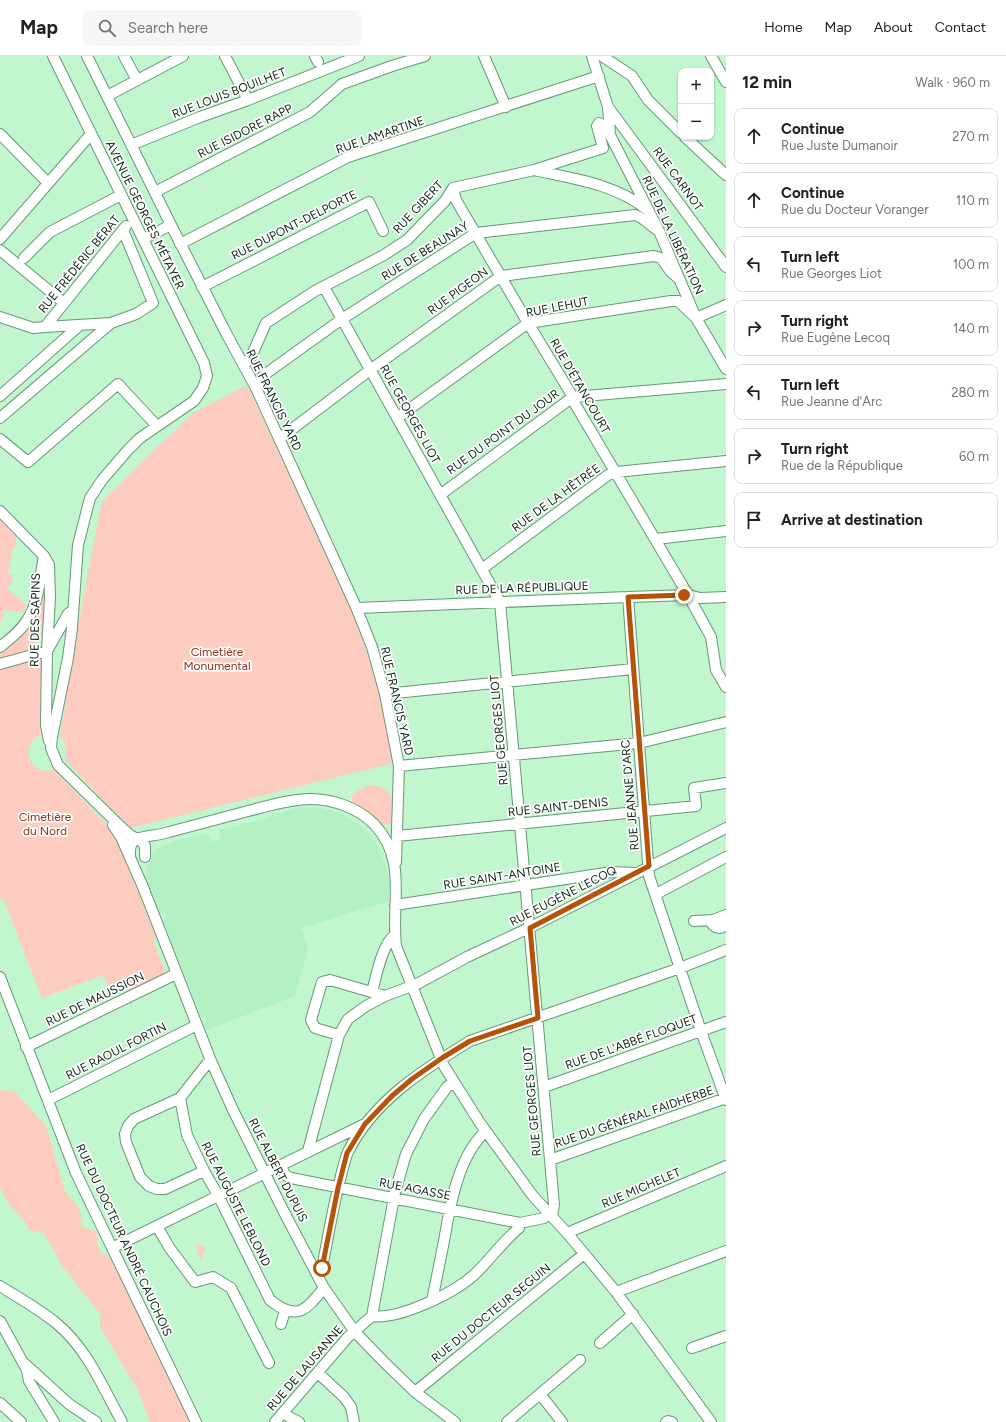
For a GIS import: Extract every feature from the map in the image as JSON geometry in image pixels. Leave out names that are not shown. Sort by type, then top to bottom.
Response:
[{"type":"street","name":"AVENUE GEORGES MÉTAYER","points":[[53,56],[204,363],[207,376],[203,388],[194,401],[157,426]]},
{"type":"street","name":"RUE FRANCIS YARD","points":[[87,56],[170,225],[256,388],[357,608],[372,647],[385,694],[399,767],[397,859],[395,868]]},
{"type":"street","points":[[124,56],[137,80]]},
{"type":"street","points":[[107,96],[183,56]]},
{"type":"street","points":[[226,56],[248,100]]},
{"type":"street","name":"RUE LOUIS BOUILHET","points":[[131,145],[359,56]]},
{"type":"street","name":"RUE ISIDORE RAPP","points":[[155,192],[310,112],[342,84],[425,56]]},
{"type":"street","points":[[484,56],[506,107]]},
{"type":"street","points":[[592,56],[608,107]]},
{"type":"street","points":[[602,56],[632,76],[648,100],[678,130]]},
{"type":"street","points":[[711,56],[726,82]]},
{"type":"street","name":"RUE LAMARTINE","points":[[180,244],[348,157],[599,76]]},
{"type":"street","name":"RUE DE LA LIBÉRATION","points":[[608,107],[610,135],[659,231],[696,318],[726,369]]},
{"type":"street","name":"RUE CARNOT","points":[[608,107],[726,267]]},
{"type":"street","points":[[534,170],[603,148],[597,126],[599,123],[603,125],[610,135]]},
{"type":"street","points":[[0,134],[48,183]]},
{"type":"street","points":[[0,239],[91,134]]},
{"type":"street","points":[[688,140],[726,175]]},
{"type":"street","name":"RUE GIBERT","points":[[244,365],[251,357],[266,323],[324,287],[408,240],[445,201],[453,188],[534,170],[590,183],[627,196],[649,211]]},
{"type":"street","name":"RUE D'ÉTANCOURT","points":[[453,188],[456,200],[656,539],[711,637],[716,670],[726,687]]},
{"type":"street","points":[[24,258],[50,232],[121,195]]},
{"type":"street","name":"RUE DUPONT-DELPORTE","points":[[202,287],[370,202],[383,231]]},
{"type":"street","name":"RUE DE BEAUNAY","points":[[256,388],[264,374],[342,319],[476,233],[635,215],[640,216],[659,231]]},
{"type":"street","name":"RUE FRÉDÉRIC BÉRAT","points":[[0,317],[33,328],[45,327],[132,218]]},
{"type":"street","points":[[142,239],[170,225]]},
{"type":"street","points":[[45,327],[111,323],[136,314],[153,303],[123,230]]},
{"type":"street","points":[[0,250],[64,303]]},
{"type":"street","name":"RUE PIGEON","points":[[279,439],[370,370],[501,276],[654,256],[661,258],[671,272],[678,278]]},
{"type":"street","name":"RUE GEORGES LIOT","points":[[324,287],[500,602],[554,1205],[550,1214]]},
{"type":"street","name":"RUE LEHUT","points":[[397,418],[528,323],[671,301],[678,301],[696,318]]},
{"type":"street","points":[[696,318],[726,305]]},
{"type":"street","points":[[0,418],[111,323]]},
{"type":"street","points":[[0,396],[80,326]]},
{"type":"street","points":[[0,439],[28,462],[118,384],[157,426],[140,438],[127,451],[102,480],[90,498],[78,545],[72,628],[68,658],[51,748]]},
{"type":"street","name":"RUE DU POINT DU JOUR","points":[[440,495],[573,397],[726,384]]},
{"type":"street","name":"RUE DE LA HÊTRÉE","points":[[482,569],[608,475],[616,472],[726,461]]},
{"type":"street","name":"RUE DES SAPINS","points":[[0,511],[44,556],[49,565],[50,598],[47,651],[46,726],[51,748],[58,765],[102,808]]},
{"type":"street","points":[[656,539],[726,531]]},
{"type":"street","points":[[0,647],[17,632],[29,618],[35,601],[44,556]]},
{"type":"street","name":"RUE DE LA RÉPUBLIQUE","points":[[357,608],[688,595],[700,598],[726,597]]},
{"type":"street","name":"RUE JEANNE D'ARC","points":[[628,597],[649,876],[701,1031],[726,1099]]},
{"type":"street","points":[[0,664],[47,651],[68,614],[73,610]]},
{"type":"street","points":[[385,694],[633,669]]},
{"type":"street","points":[[399,767],[514,754],[639,743],[726,722]]},
{"type":"street","name":"RUE SAINT-DENIS","points":[[397,834],[521,824],[696,806],[694,788],[726,783]]},
{"type":"street","points":[[130,857],[130,847],[132,842],[137,839],[297,800],[311,799],[335,803],[353,809],[366,818],[379,831],[389,846],[395,868],[396,946],[444,1066],[486,1131],[534,1196],[616,1292],[711,1422]]},
{"type":"street","points":[[102,808],[130,835],[137,839]]},
{"type":"street","name":"RUE ALBERT DUPUIS","points":[[102,808],[121,837],[130,857],[211,1061],[233,1110],[324,1288],[355,1332],[415,1392],[455,1422]]},
{"type":"street","name":"RUE EUGÈNE LECOQ","points":[[308,1151],[339,1035],[348,1019],[366,1006],[386,996],[417,984],[467,957],[530,928],[726,828]]},
{"type":"street","points":[[379,831],[397,834],[389,846]]},
{"type":"street","name":"RUE ALBERT DUPUIS","points":[[145,857],[158,835]]},
{"type":"street","name":"RUE ALBERT DUPUIS","points":[[137,839],[145,846],[145,857],[142,868],[143,887]]},
{"type":"street","points":[[656,894],[726,857]]},
{"type":"street","points":[[612,872],[618,883]]},
{"type":"street","name":"RUE SAINT-ANTOINE","points":[[395,905],[612,872],[636,873]]},
{"type":"street","points":[[694,921],[713,920],[726,914]]},
{"type":"street","points":[[713,920],[712,924],[715,927],[725,929]]},
{"type":"street","points":[[372,992],[385,949],[390,938],[395,935]]},
{"type":"street","points":[[318,1277],[322,1268],[338,1188],[347,1153],[365,1124],[392,1096],[412,1079],[470,1041],[680,968],[726,950]]},
{"type":"street","name":"RUE DE MAUSSION","points":[[26,1047],[176,974]]},
{"type":"street","name":"RUE DU DOCTEUR ANDRÉ CAUCHOIS","points":[[0,977],[76,1173],[196,1422]]},
{"type":"street","points":[[339,1035],[315,1028],[311,1020],[322,982],[330,980],[386,996]]},
{"type":"street","name":"RUE DE L'ABBÉ FLOQUET","points":[[544,1087],[726,1022]]},
{"type":"street","name":"RUE RAOUL FORTIN","points":[[48,1100],[197,1024]]},
{"type":"street","points":[[204,1171],[165,1189],[157,1189],[149,1186],[140,1177],[126,1142],[125,1134],[128,1126],[134,1119],[180,1098],[206,1065],[211,1061]]},
{"type":"street","points":[[454,1082],[449,1085],[435,1102],[415,1135],[406,1154],[399,1174],[372,1316],[379,1317],[408,1310],[432,1301],[450,1291],[473,1275],[519,1228],[520,1223]]},
{"type":"street","name":"RUE AUGUSTE LEBLOND","points":[[180,1098],[187,1135],[204,1171],[218,1195],[270,1300],[285,1311]]},
{"type":"street","name":"RUE DU GÉNÉRAL FAIDHERBE","points":[[550,1160],[726,1099]]},
{"type":"street","points":[[112,1248],[365,1124]]},
{"type":"street","points":[[432,1301],[456,1185],[464,1164],[473,1148],[486,1131]]},
{"type":"street","name":"RUE AGASSE","points":[[281,1165],[287,1177],[520,1223],[544,1218],[550,1214]]},
{"type":"street","name":"RUE MICHELET","points":[[567,1233],[726,1166]]},
{"type":"street","points":[[157,1226],[169,1247],[195,1282],[213,1276],[231,1288],[269,1363]]},
{"type":"street","points":[[616,1292],[726,1252]]},
{"type":"street","name":"RUE DU DOCTEUR SEGUIN","points":[[415,1392],[584,1254]]},
{"type":"street","points":[[0,1286],[56,1323],[70,1337],[89,1361],[122,1422]]},
{"type":"street","points":[[281,1324],[285,1311],[302,1310],[312,1303],[324,1288]]},
{"type":"street","points":[[600,1343],[633,1314]]},
{"type":"street","name":"RUE DE LAUSANNE","points":[[275,1422],[348,1337],[372,1316]]},
{"type":"street","points":[[0,1321],[27,1370],[29,1381],[54,1422]]},
{"type":"street","points":[[692,1348],[726,1336]]},
{"type":"street","points":[[507,1422],[580,1360]]},
{"type":"street","points":[[23,1362],[70,1404],[96,1422]]},
{"type":"street","points":[[318,1373],[344,1397],[351,1407],[354,1422]]},
{"type":"street","points":[[540,1394],[562,1422]]},
{"type":"street","points":[[0,1403],[21,1422]]},
{"type":"street","points":[[284,1412],[289,1417],[299,1422]]},
{"type":"street","points":[[666,1422],[672,1422]]},
{"type":"shaded area","points":[[300,807],[320,808],[340,813],[361,826],[369,833],[376,842],[385,863],[389,879],[389,901],[301,928],[308,948],[295,996],[207,1030],[204,1024],[208,1022],[205,1017],[202,1018],[163,920],[166,917],[165,913],[160,913],[150,889],[147,867],[151,857],[157,849],[171,842],[207,833],[212,842],[221,839],[219,830],[268,818],[274,814]]},
{"type":"green space","name":"Cimetière Monumental","points":[[247,385],[351,606],[379,690],[393,760],[390,764],[130,828],[65,760],[66,748],[60,737],[78,625],[102,501],[193,413]]},
{"type":"green space","points":[[0,514],[18,536],[15,539],[17,546],[13,548],[8,574],[13,575],[11,584],[6,587],[26,605],[23,613],[12,610],[4,612],[0,624]]},
{"type":"green space","name":"Cimetière du Nord","points":[[41,594],[48,594],[45,636],[37,640],[32,646],[29,663],[44,659],[41,734],[34,740],[28,753],[33,765],[38,769],[46,771],[54,770],[110,828],[116,838],[156,937],[153,940],[166,973],[129,992],[126,988],[111,995],[103,975],[42,998],[3,898],[0,899],[0,650]]},
{"type":"green space","points":[[375,785],[382,787],[387,791],[393,800],[395,812],[390,824],[379,824],[364,814],[352,802],[352,796],[357,791],[362,788]]},
{"type":"green space","points":[[0,1090],[15,1092],[46,1126],[65,1191],[80,1210],[81,1226],[97,1232],[98,1246],[103,1253],[112,1259],[191,1422],[150,1422],[140,1394],[100,1327],[101,1315],[62,1266],[44,1233],[29,1230],[24,1220],[11,1207],[0,1188]]},
{"type":"green space","points":[[196,1243],[206,1247],[201,1261],[200,1260]]},
{"type":"route","points":[[322,1268],[338,1188],[347,1153],[365,1124],[392,1096],[412,1079],[442,1058],[470,1041],[538,1018],[530,928],[649,866],[628,597],[684,595]]}]
